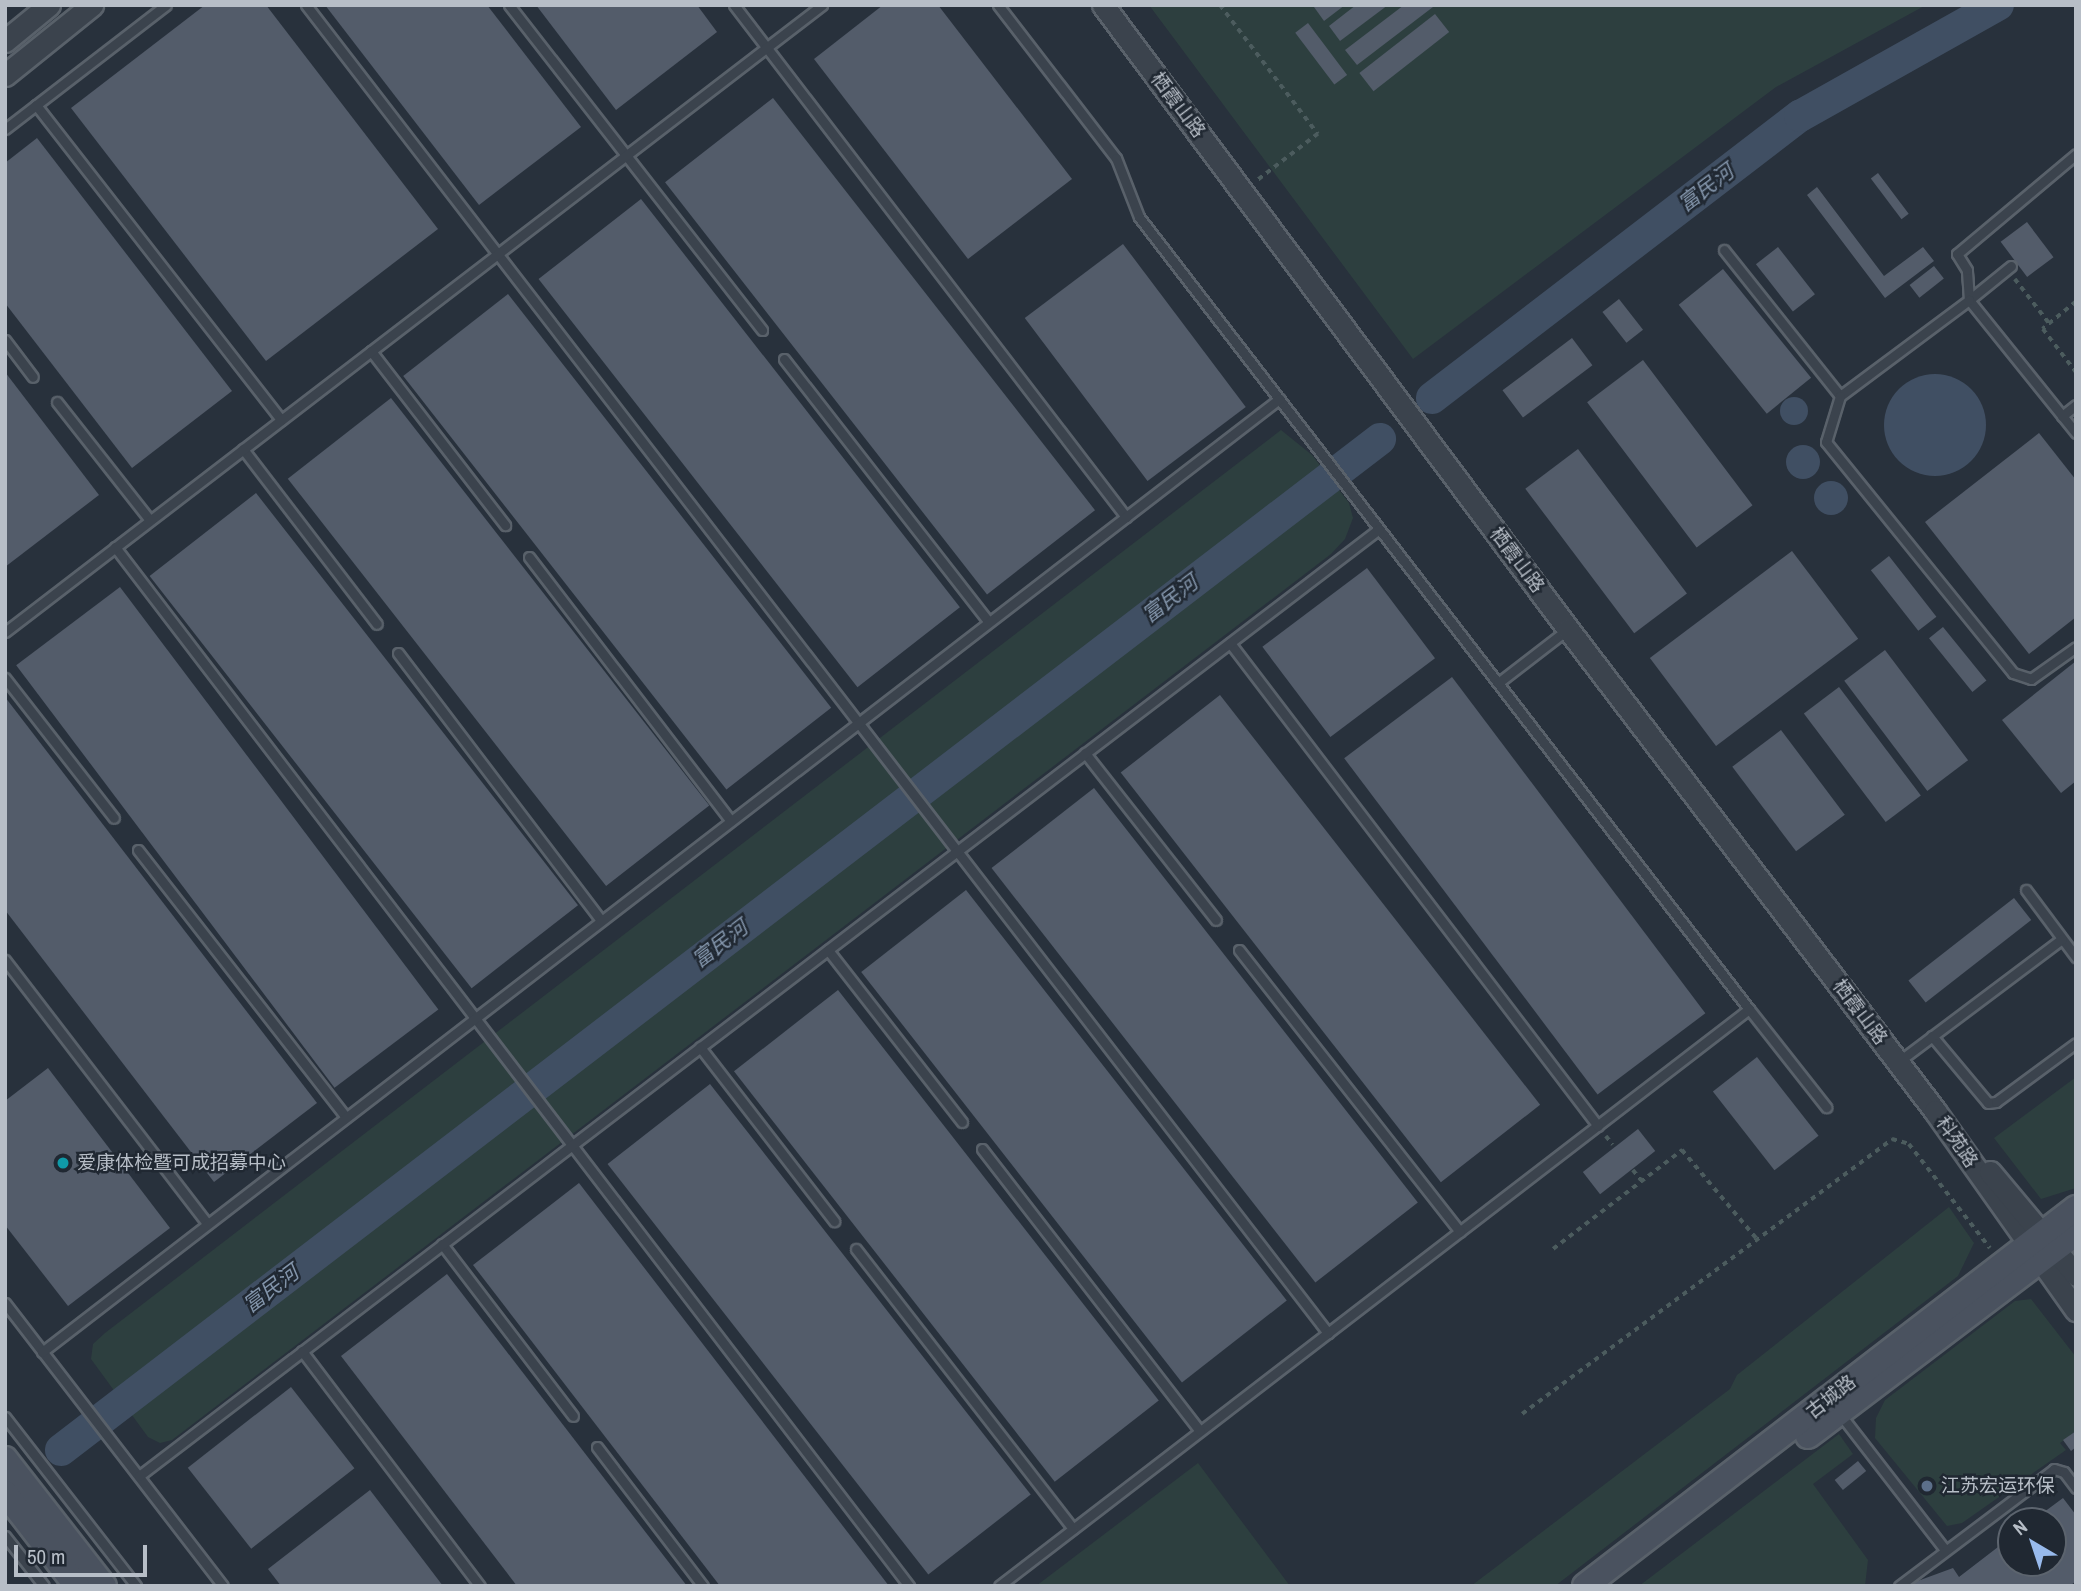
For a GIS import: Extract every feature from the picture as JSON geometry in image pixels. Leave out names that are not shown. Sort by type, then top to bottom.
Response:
[{"type":"main road","name":"古城路","points":[[1585,1586],[1834,1405],[2048,1244],[2076,1208]]},
{"type":"main road","name":"古城路","points":[[1609,1586],[1834,1405],[2003,1264],[2048,1244]]},
{"type":"main road","points":[[5,1459],[104,1586]]},
{"type":"main road","points":[[5,1493],[77,1586]]},
{"type":"street","points":[[5,41],[49,5]]},
{"type":"street","points":[[5,75],[92,5]]},
{"type":"street","name":"栖霞山路","points":[[1103,5],[1568,629],[1935,1111]]},
{"type":"street","name":"科苑路","points":[[1935,1111],[2076,1275]]},
{"type":"street","name":"科苑路","points":[[2048,1244],[2076,1310]]},
{"type":"lane","points":[[5,129],[166,5]]},
{"type":"lane","points":[[306,5],[1328,1333]]},
{"type":"lane","points":[[509,5],[762,330]]},
{"type":"lane","points":[[734,5],[1126,517]]},
{"type":"lane","points":[[5,615],[9,629],[822,5]]},
{"type":"lane","points":[[998,5],[1116,158],[1139,217],[1826,1107]]},
{"type":"lane","points":[[36,105],[281,420]]},
{"type":"lane","points":[[2076,154],[1957,254],[1967,270],[1969,300],[2076,433]]},
{"type":"lane","points":[[1724,250],[1840,396]]},
{"type":"lane","points":[[2010,267],[1840,396],[1826,442],[2012,673],[2031,679],[2076,647]]},
{"type":"lane","points":[[5,340],[33,377]]},
{"type":"lane","points":[[371,351],[505,525]]},
{"type":"lane","points":[[784,359],[989,622]]},
{"type":"lane","points":[[42,1352],[1279,399]]},
{"type":"lane","points":[[57,402],[150,520]]},
{"type":"lane","points":[[2062,416],[2076,405]]},
{"type":"lane","points":[[243,449],[377,624]]},
{"type":"lane","points":[[139,1476],[1379,529]]},
{"type":"lane","points":[[115,547],[909,1586]]},
{"type":"lane","points":[[529,557],[731,821]]},
{"type":"lane","points":[[1498,683],[1568,629]]},
{"type":"lane","points":[[1230,643],[1598,1126]]},
{"type":"lane","points":[[398,653],[601,920]]},
{"type":"lane","points":[[5,678],[114,818]]},
{"type":"lane","points":[[1085,754],[1216,920]]},
{"type":"lane","points":[[138,850],[346,1117]]},
{"type":"lane","points":[[2026,890],[2076,957]]},
{"type":"lane","points":[[1898,1062],[2062,939]]},
{"type":"lane","points":[[828,950],[961,1122]]},
{"type":"lane","points":[[1239,950],[1460,1232]]},
{"type":"lane","points":[[5,960],[207,1223]]},
{"type":"lane","points":[[999,1586],[1749,1009]]},
{"type":"lane","points":[[1933,1036],[1988,1103],[1996,1102],[2076,1043]]},
{"type":"lane","points":[[700,1048],[834,1221]]},
{"type":"lane","points":[[982,1149],[1200,1431]]},
{"type":"lane","points":[[442,1244],[573,1416]]},
{"type":"lane","points":[[856,1249],[1073,1530]]},
{"type":"lane","points":[[5,1303],[223,1586]]},
{"type":"lane","points":[[302,1351],[480,1586]]},
{"type":"lane","points":[[1834,1405],[1945,1550]]},
{"type":"lane","points":[[5,1417],[136,1586]]},
{"type":"lane","points":[[597,1447],[703,1586]]},
{"type":"lane","points":[[1899,1586],[2054,1469],[2064,1472],[2076,1488]]},
{"type":"lane","points":[[5,1536],[44,1586]]},
{"type":"path","points":[[1220,5],[1318,134],[1242,192]]},
{"type":"path","points":[[2010,267],[2050,323]]},
{"type":"path","points":[[2076,302],[2043,329],[2076,372]]},
{"type":"path","points":[[1522,1414],[1865,1156],[1892,1139],[1903,1140],[2003,1264]]},
{"type":"path","points":[[1553,1249],[1676,1153],[1687,1152],[1755,1238]]},
{"type":"path","points":[[1633,1170],[1641,1180]]},
{"type":"shaded area","points":[[1149,5],[1926,5],[1776,87],[1413,359]]},
{"type":"shaded area","points":[[1281,430],[1312,455],[1349,503],[1353,518],[1345,539],[1331,554],[172,1440],[160,1443],[148,1437],[91,1359],[93,1344],[105,1333]]},
{"type":"shaded area","points":[[2076,1077],[2076,1188],[2041,1199],[1994,1138]]},
{"type":"shaded area","points":[[1949,1207],[1974,1243],[1958,1276],[1555,1586],[1471,1586],[1730,1389],[1737,1375]]},
{"type":"shaded area","points":[[2031,1299],[2076,1357],[2076,1431],[2060,1443],[2066,1450],[1962,1523],[1947,1526],[1875,1438],[1876,1418],[1885,1400],[2015,1301]]},
{"type":"shaded area","points":[[1839,1434],[1853,1454],[1813,1484],[1868,1560],[1865,1586],[1639,1586]]},
{"type":"shaded area","points":[[1198,1463],[1290,1586],[1036,1586]]},
{"type":"water","points":[[1935,374],[1955,377],[1978,396],[1983,405],[1986,425],[1983,445],[1964,468],[1955,473],[1935,476],[1915,473],[1892,454],[1887,445],[1884,425],[1887,405],[1906,382],[1915,377]]},
{"type":"water","points":[[1794,397],[1804,401],[1808,411],[1804,421],[1794,425],[1784,421],[1780,411],[1784,401]]},
{"type":"water","points":[[1803,445],[1815,450],[1820,462],[1815,474],[1803,479],[1791,474],[1786,462],[1791,450]]},
{"type":"water","points":[[1831,481],[1843,486],[1848,498],[1843,510],[1831,515],[1819,510],[1814,498],[1819,486]]},
{"type":"building","points":[[205,5],[266,5],[438,229],[266,361],[71,108]]},
{"type":"building","points":[[325,5],[487,5],[581,127],[479,205]]},
{"type":"building","points":[[536,5],[697,5],[717,32],[616,110]]},
{"type":"building","points":[[883,5],[938,5],[1072,179],[968,259],[814,59]]},
{"type":"building","points":[[1316,5],[1345,5],[1324,21],[1314,7]]},
{"type":"building","points":[[1356,5],[1388,5],[1340,41],[1329,26]]},
{"type":"building","points":[[1404,5],[1433,7],[1357,65],[1345,50]]},
{"type":"building","points":[[1435,14],[1449,32],[1374,91],[1359,73]]},
{"type":"building","points":[[1308,23],[1347,75],[1334,85],[1295,33]]},
{"type":"building","points":[[773,98],[1095,510],[987,594],[665,182]]},
{"type":"building","points":[[37,138],[232,391],[132,468],[5,303],[5,163]]},
{"type":"building","points":[[1878,173],[1909,214],[1902,219],[1871,178]]},
{"type":"building","points":[[1817,187],[1884,276],[1923,247],[1934,261],[1885,298],[1807,195]]},
{"type":"building","points":[[641,199],[960,607],[857,687],[539,279]]},
{"type":"building","points":[[2027,222],[2053,257],[2027,277],[2001,242]]},
{"type":"building","points":[[1123,244],[1246,407],[1148,481],[1025,318]]},
{"type":"building","points":[[1778,247],[1815,294],[1793,312],[1756,264]]},
{"type":"building","points":[[1934,266],[1944,279],[1919,298],[1910,285]]},
{"type":"building","points":[[1723,269],[1811,378],[1767,414],[1679,305]]},
{"type":"building","points":[[508,294],[831,708],[726,790],[403,376]]},
{"type":"building","points":[[1619,299],[1643,330],[1626,343],[1602,312]]},
{"type":"building","points":[[1572,338],[1592,365],[1523,418],[1503,390]]},
{"type":"building","points":[[1643,360],[1753,505],[1697,547],[1587,402]]},
{"type":"building","points":[[5,372],[99,495],[5,567]]},
{"type":"building","points":[[391,398],[709,805],[606,886],[288,479]]},
{"type":"building","points":[[2039,433],[2076,480],[2076,617],[2029,654],[1925,522]]},
{"type":"building","points":[[1578,449],[1687,594],[1634,633],[1525,489]]},
{"type":"building","points":[[256,493],[578,905],[472,988],[150,576]]},
{"type":"building","points":[[1792,551],[1858,639],[1716,746],[1650,658]]},
{"type":"building","points":[[1889,556],[1936,617],[1918,631],[1871,570]]},
{"type":"building","points":[[1367,568],[1435,658],[1330,737],[1262,647]]},
{"type":"building","points":[[120,587],[438,1009],[335,1088],[16,665]]},
{"type":"building","points":[[1943,627],[1986,681],[1972,692],[1929,638]]},
{"type":"building","points":[[1885,650],[1968,760],[1927,791],[1844,681]]},
{"type":"building","points":[[2076,661],[2076,781],[2061,793],[2002,720]]},
{"type":"building","points":[[1452,677],[1705,1013],[1598,1094],[1344,758]]},
{"type":"building","points":[[1839,687],[1921,796],[1886,822],[1804,713]]},
{"type":"building","points":[[1220,695],[1540,1105],[1441,1182],[1121,773]]},
{"type":"building","points":[[5,697],[317,1103],[214,1182],[5,910]]},
{"type":"building","points":[[1781,730],[1845,815],[1796,851],[1732,767]]},
{"type":"building","points":[[1094,788],[1418,1202],[1315,1283],[992,868]]},
{"type":"building","points":[[966,890],[1287,1301],[1182,1382],[861,972]]},
{"type":"building","points":[[2014,898],[2031,920],[1926,1003],[1908,980]]},
{"type":"building","points":[[838,990],[1159,1401],[1055,1482],[734,1071]]},
{"type":"building","points":[[1757,1057],[1819,1136],[1774,1170],[1713,1091]]},
{"type":"building","name":"爱康体检暨可成招募中心","points":[[48,1068],[170,1228],[68,1306],[5,1225],[5,1101]]},
{"type":"building","points":[[710,1084],[1031,1495],[928,1575],[608,1164]]},
{"type":"building","points":[[1638,1129],[1655,1151],[1600,1194],[1583,1172]]},
{"type":"building","points":[[579,1183],[889,1586],[720,1586],[473,1265]]},
{"type":"building","points":[[447,1274],[687,1586],[517,1586],[341,1356]]},
{"type":"building","points":[[291,1387],[354,1468],[251,1549],[188,1468]]},
{"type":"building","points":[[2076,1431],[2076,1447],[2071,1451],[2063,1440]]},
{"type":"building","points":[[1858,1461],[1866,1471],[1843,1490],[1835,1480]]},
{"type":"building","points":[[370,1490],[443,1586],[281,1586],[268,1569]]},
{"type":"building","points":[[2063,1498],[2076,1515],[2076,1581],[2070,1586],[1904,1586],[1953,1568],[1959,1577],[1997,1548],[1997,1577],[2067,1577],[2067,1507],[2051,1507]]},
{"type":"waterway","name":"富民河","points":[[1432,398],[1800,116],[1998,5]]},
{"type":"waterway","name":"富民河","points":[[61,1450],[1380,439]]},
{"type":"place","name":"爱康体检暨可成招募中心","points":[[63,1163]]},
{"type":"place","name":"江苏宏运环保","points":[[1927,1486]]}]
